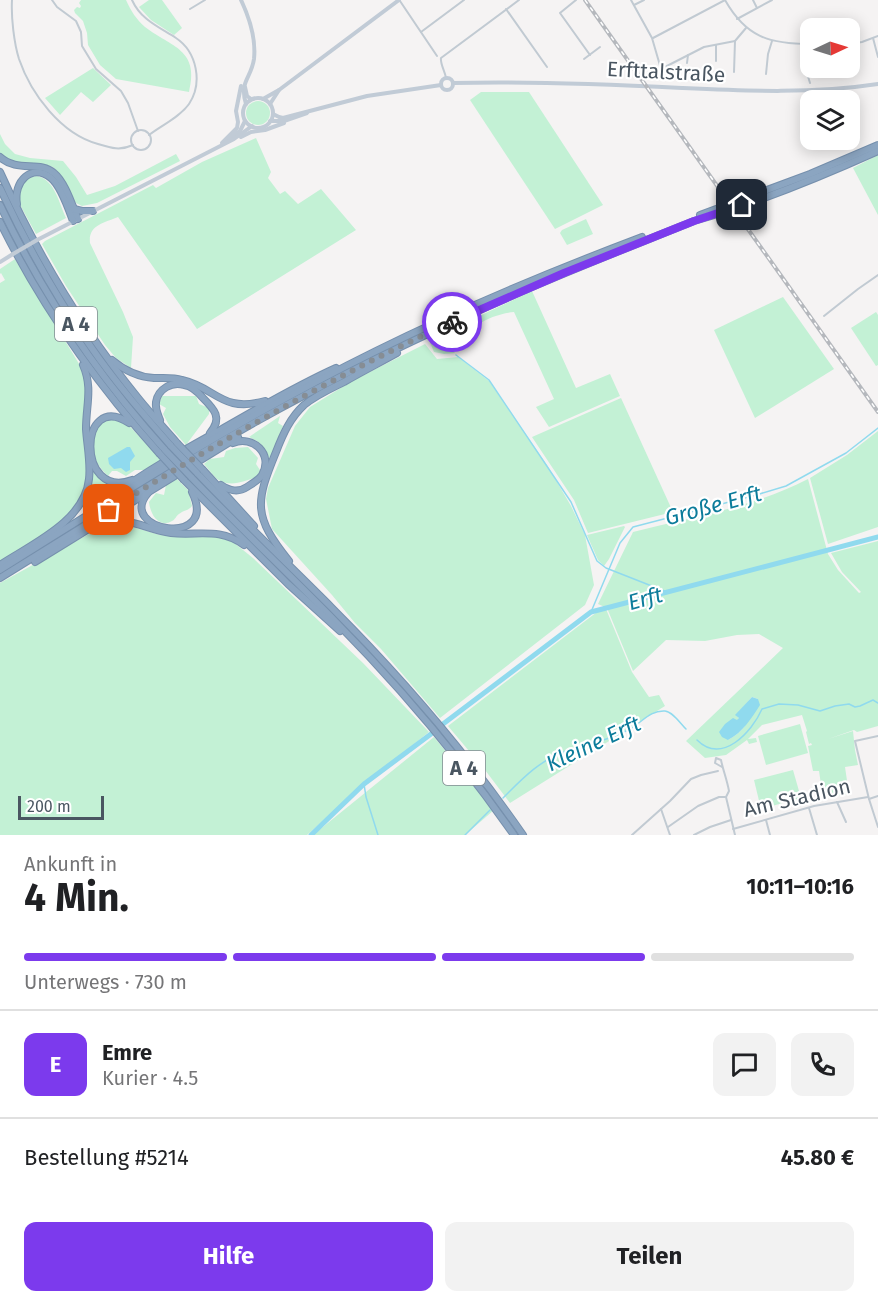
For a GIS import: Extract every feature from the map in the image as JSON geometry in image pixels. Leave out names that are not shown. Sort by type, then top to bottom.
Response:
[{"type":"highway","points":[[89,514],[138,477],[274,398],[324,373],[507,290],[810,174],[878,145]]},
{"type":"highway","points":[[0,579],[165,475],[358,368],[553,278],[683,225],[813,179],[878,151]]},
{"type":"highway","points":[[0,157],[15,166],[41,167],[52,171],[60,179],[74,209],[76,220]]},
{"type":"highway","points":[[0,172],[56,280],[103,351],[161,424]]},
{"type":"highway","points":[[20,213],[16,195],[19,183],[28,175],[42,174],[56,184],[76,220]]},
{"type":"highway","name":"A 4","points":[[0,188],[39,265],[82,333],[168,448],[192,477],[368,655],[450,750],[514,835]]},
{"type":"highway","name":"A 4","points":[[0,206],[23,251],[58,309],[111,386],[168,448]]},
{"type":"highway","points":[[74,209],[93,211]]},
{"type":"highway","points":[[0,223],[23,267],[73,346],[136,427]]},
{"type":"highway","points":[[302,578],[274,543],[267,530],[261,502],[268,471],[292,418],[315,397],[447,325]]},
{"type":"highway","points":[[73,346],[111,386]]},
{"type":"highway","points":[[0,565],[71,517],[79,508],[87,492],[89,475],[86,426],[89,384],[84,367],[73,346]]},
{"type":"highway","points":[[103,351],[131,373],[185,380],[229,402],[247,405],[274,398]]},
{"type":"highway","points":[[0,570],[210,442],[375,351]]},
{"type":"highway","points":[[168,448],[156,405],[159,394],[171,385],[186,385],[196,391],[213,408],[217,421],[213,429],[202,439]]},
{"type":"highway","points":[[0,579],[42,558],[153,488],[224,447],[268,416]]},
{"type":"highway","points":[[138,477],[128,481],[112,482],[98,472],[94,464],[91,442],[93,428],[97,423],[113,417],[120,418],[168,448],[259,556],[313,608],[368,655]]},
{"type":"highway","points":[[192,477],[214,481],[232,491],[243,489],[263,474],[265,466],[263,453],[259,447],[249,441],[238,441],[224,447]]},
{"type":"highway","points":[[153,488],[142,502],[143,514],[148,520],[154,524],[175,529],[186,526],[195,516],[196,503],[192,477]]},
{"type":"highway","name":"A 4","points":[[192,477],[302,578],[373,650],[425,709],[523,835]]},
{"type":"highway","points":[[214,481],[294,568]]},
{"type":"highway","points":[[88,529],[109,522],[124,521],[173,533],[208,532],[238,541],[259,556]]},
{"type":"main road","points":[[241,0],[247,16],[254,61],[243,86],[246,104]]},
{"type":"main road","points":[[263,99],[279,90],[399,0]]},
{"type":"main road","points":[[248,75],[245,87],[251,99]]},
{"type":"main road","points":[[222,143],[237,128],[236,111],[244,80],[248,75]]},
{"type":"main road","points":[[446,78],[453,83],[449,90],[444,89],[441,85],[446,78]]},
{"type":"main road","name":"Erfttalstraße","points":[[453,83],[580,84],[787,92],[878,84]]},
{"type":"main road","points":[[273,114],[283,118],[367,96],[441,85]]},
{"type":"main road","points":[[270,104],[279,90]]},
{"type":"main road","points":[[0,262],[238,133],[245,120],[243,112],[246,104],[251,99],[263,99],[270,104],[273,114],[270,121],[262,127],[252,126],[245,120]]},
{"type":"main road","points":[[222,143],[251,132],[265,130],[334,104]]},
{"type":"main road","points":[[270,121],[290,119]]},
{"type":"main road","points":[[234,139],[252,126]]},
{"type":"street","points":[[12,0],[18,57],[30,84],[51,113],[68,129],[86,141],[117,150],[133,145]]},
{"type":"street","points":[[52,0],[57,7],[76,21],[81,32],[82,45],[96,69],[121,91],[138,131]]},
{"type":"street","points":[[132,0],[142,16],[150,23],[183,44],[191,54],[197,73],[194,95],[189,105],[149,135]]},
{"type":"street","points":[[190,9],[205,0]]},
{"type":"street","points":[[399,0],[437,56]]},
{"type":"street","points":[[421,32],[464,0]]},
{"type":"street","points":[[446,78],[440,62],[442,57],[519,0]]},
{"type":"street","points":[[576,0],[560,13],[590,55]]},
{"type":"street","points":[[631,0],[652,38],[661,69],[704,47],[735,41],[746,28]]},
{"type":"street","points":[[634,5],[644,0]]},
{"type":"street","points":[[652,38],[725,0],[737,19],[759,36],[785,44],[800,44]]},
{"type":"street","points":[[753,0],[757,8]]},
{"type":"street","points":[[737,19],[769,1]]},
{"type":"street","points":[[506,9],[547,67]]},
{"type":"street","points":[[860,41],[878,36]]},
{"type":"street","points":[[873,38],[878,57]]},
{"type":"street","points":[[734,72],[735,41]]},
{"type":"street","points":[[766,74],[772,41]]},
{"type":"street","points":[[716,61],[717,45]]},
{"type":"street","points":[[584,59],[600,47]]},
{"type":"street","points":[[687,63],[688,55]]},
{"type":"street","points":[[808,78],[810,83]]},
{"type":"street","points":[[138,131],[144,131],[149,135],[150,143],[147,148],[141,150],[133,145],[132,137],[138,131]]},
{"type":"street","points":[[824,316],[878,275]]},
{"type":"street","points":[[878,736],[855,741],[868,798],[878,827]]},
{"type":"street","points":[[722,767],[729,791],[726,797],[735,835]]},
{"type":"street","points":[[632,835],[691,779],[718,771]]},
{"type":"street","name":"Am Stadion","points":[[734,829],[809,808],[878,796]]},
{"type":"street","points":[[668,827],[698,806],[719,797],[726,797]]},
{"type":"street","points":[[837,802],[846,822]]},
{"type":"street","points":[[809,808],[817,835]]},
{"type":"street","points":[[661,809],[670,835]]},
{"type":"street","points":[[874,814],[878,812]]},
{"type":"street","points":[[694,835],[731,820]]},
{"type":"street","points":[[766,820],[770,835]]},
{"type":"green space","points":[[81,0],[126,0],[134,15],[145,27],[173,45],[187,58],[191,78],[189,92],[116,79],[100,65],[88,45],[83,21],[74,10],[77,7],[80,8]]},
{"type":"green space","points":[[149,0],[162,0],[182,28],[174,35],[151,20],[139,7]]},
{"type":"green space","points":[[93,68],[111,85],[93,102],[81,92],[60,115],[45,98]]},
{"type":"green space","points":[[481,92],[529,92],[603,205],[555,229],[470,100]]},
{"type":"green space","points":[[258,101],[263,102],[269,108],[269,118],[263,124],[258,125],[253,124],[247,118],[246,113],[247,108],[253,102]]},
{"type":"green space","points":[[0,134],[5,144],[15,154],[63,161],[87,195],[115,186],[176,154],[180,161],[97,203],[82,206],[76,203],[60,174],[53,167],[14,163],[0,153]]},
{"type":"green space","points":[[256,138],[271,172],[268,178],[280,194],[285,191],[298,204],[321,189],[356,230],[197,329],[118,217],[98,225],[92,232],[90,243],[133,337],[131,368],[116,358],[105,345],[66,286],[42,244],[153,185],[156,188],[202,162]]},
{"type":"green space","points":[[878,155],[878,215],[853,168]]},
{"type":"green space","points":[[37,176],[43,178],[52,187],[66,218],[36,234],[19,203],[18,193],[25,180]]},
{"type":"green space","points":[[586,219],[593,234],[567,245],[560,233],[562,230]]},
{"type":"green space","points":[[15,259],[85,377],[88,476],[79,505],[58,525],[0,562],[0,283],[5,280],[0,274],[0,269]]},
{"type":"green space","points":[[532,291],[576,388],[610,374],[620,396],[549,427],[536,407],[554,399],[514,312],[495,316],[472,328],[449,345],[455,353],[434,352],[429,340]]},
{"type":"green space","points":[[783,297],[834,369],[755,418],[714,330]]},
{"type":"green space","points":[[876,312],[878,315],[878,365],[876,366],[851,328]]},
{"type":"green space","points":[[425,344],[437,359],[458,357],[489,381],[547,465],[571,506],[585,535],[594,585],[585,605],[440,718],[272,529],[266,499],[268,488],[295,426],[310,407],[352,381]]},
{"type":"green space","points":[[162,396],[196,396],[199,404],[209,408],[209,414],[186,445],[170,427],[163,414],[166,408],[159,404]]},
{"type":"green space","points":[[621,398],[673,512],[588,533],[574,500],[532,437]]},
{"type":"green space","points":[[280,416],[278,423],[283,426],[270,458],[261,444],[249,437]]},
{"type":"green space","points":[[104,420],[124,420],[161,460],[144,470],[135,470],[126,476],[112,471],[108,476],[102,470],[94,454],[95,428]]},
{"type":"green space","points":[[878,431],[878,527],[828,544],[810,478],[847,455]]},
{"type":"green space","points":[[248,447],[258,458],[256,464],[260,470],[257,477],[237,483],[222,482],[204,464],[210,459],[224,457],[226,451]]},
{"type":"green space","points":[[94,470],[100,479],[111,488],[105,497],[93,504],[89,499],[92,471]]},
{"type":"green space","points":[[176,478],[188,490],[192,506],[173,520],[163,523],[153,515],[149,502],[156,493],[164,495],[166,485]]},
{"type":"green space","points":[[808,479],[828,554],[838,570],[859,593],[861,592],[842,572],[831,553],[878,541],[878,726],[857,732],[854,730],[828,739],[853,731],[858,765],[845,767],[849,794],[823,798],[819,771],[813,771],[808,746],[812,745],[809,744],[802,715],[762,725],[748,739],[756,738],[757,742],[749,744],[747,740],[726,755],[705,758],[686,741],[783,648],[759,634],[737,635],[705,641],[666,640],[633,671],[607,608],[598,604],[633,532],[744,504]],"holes":[[[752,697],[758,699],[744,727],[728,740],[739,718],[736,715]]]},
{"type":"green space","points":[[123,525],[160,535],[221,537],[233,542],[253,558],[363,663],[429,732],[364,784],[307,835],[0,835],[0,583],[98,529]]},
{"type":"green space","points":[[624,526],[604,566],[598,560],[587,535]]},
{"type":"green space","points":[[606,609],[632,672],[649,697],[659,695],[665,706],[510,803],[448,726],[597,612]]},
{"type":"green space","points":[[800,724],[808,753],[766,765],[758,736]]},
{"type":"green space","points":[[434,737],[494,810],[465,835],[313,835]]},
{"type":"green space","points":[[793,770],[801,798],[761,809],[754,780]]},
{"type":"water","points":[[130,447],[135,456],[130,462],[130,470],[126,472],[121,468],[114,469],[109,464],[108,458]]},
{"type":"water","points":[[752,697],[758,699],[760,705],[750,720],[728,740],[722,737],[719,732],[725,724],[733,718],[737,720],[739,718],[735,715]]},
{"type":"waterway","points":[[456,355],[489,380],[571,502],[597,561],[606,568],[667,592]]},
{"type":"waterway","name":"Große Erft","points":[[591,612],[620,543],[633,527],[786,486],[846,453],[878,428]]},
{"type":"waterway","name":"Erft","points":[[443,724],[591,612],[878,537]]},
{"type":"waterway","name":"Kleine Erft","points":[[697,740],[707,747],[716,749],[726,747],[744,736],[762,709],[779,704],[798,705],[820,711],[849,704],[855,707],[860,706],[873,700],[878,703]]},
{"type":"waterway","name":"Kleine Erft","points":[[503,798],[548,759],[620,734],[659,711],[668,712],[686,729]]},
{"type":"waterway","name":"Erft","points":[[311,835],[364,784],[431,734]]},
{"type":"waterway","points":[[364,784],[378,835]]},
{"type":"waterway","name":"Kleine Erft","points":[[465,835],[490,810]]},
{"type":"railway","points":[[585,0],[878,412]]},
{"type":"way so far","points":[[109,510],[206,450],[268,416],[358,368],[452,322]]},
{"type":"route","points":[[452,322],[564,273],[694,221],[742,205]]}]
